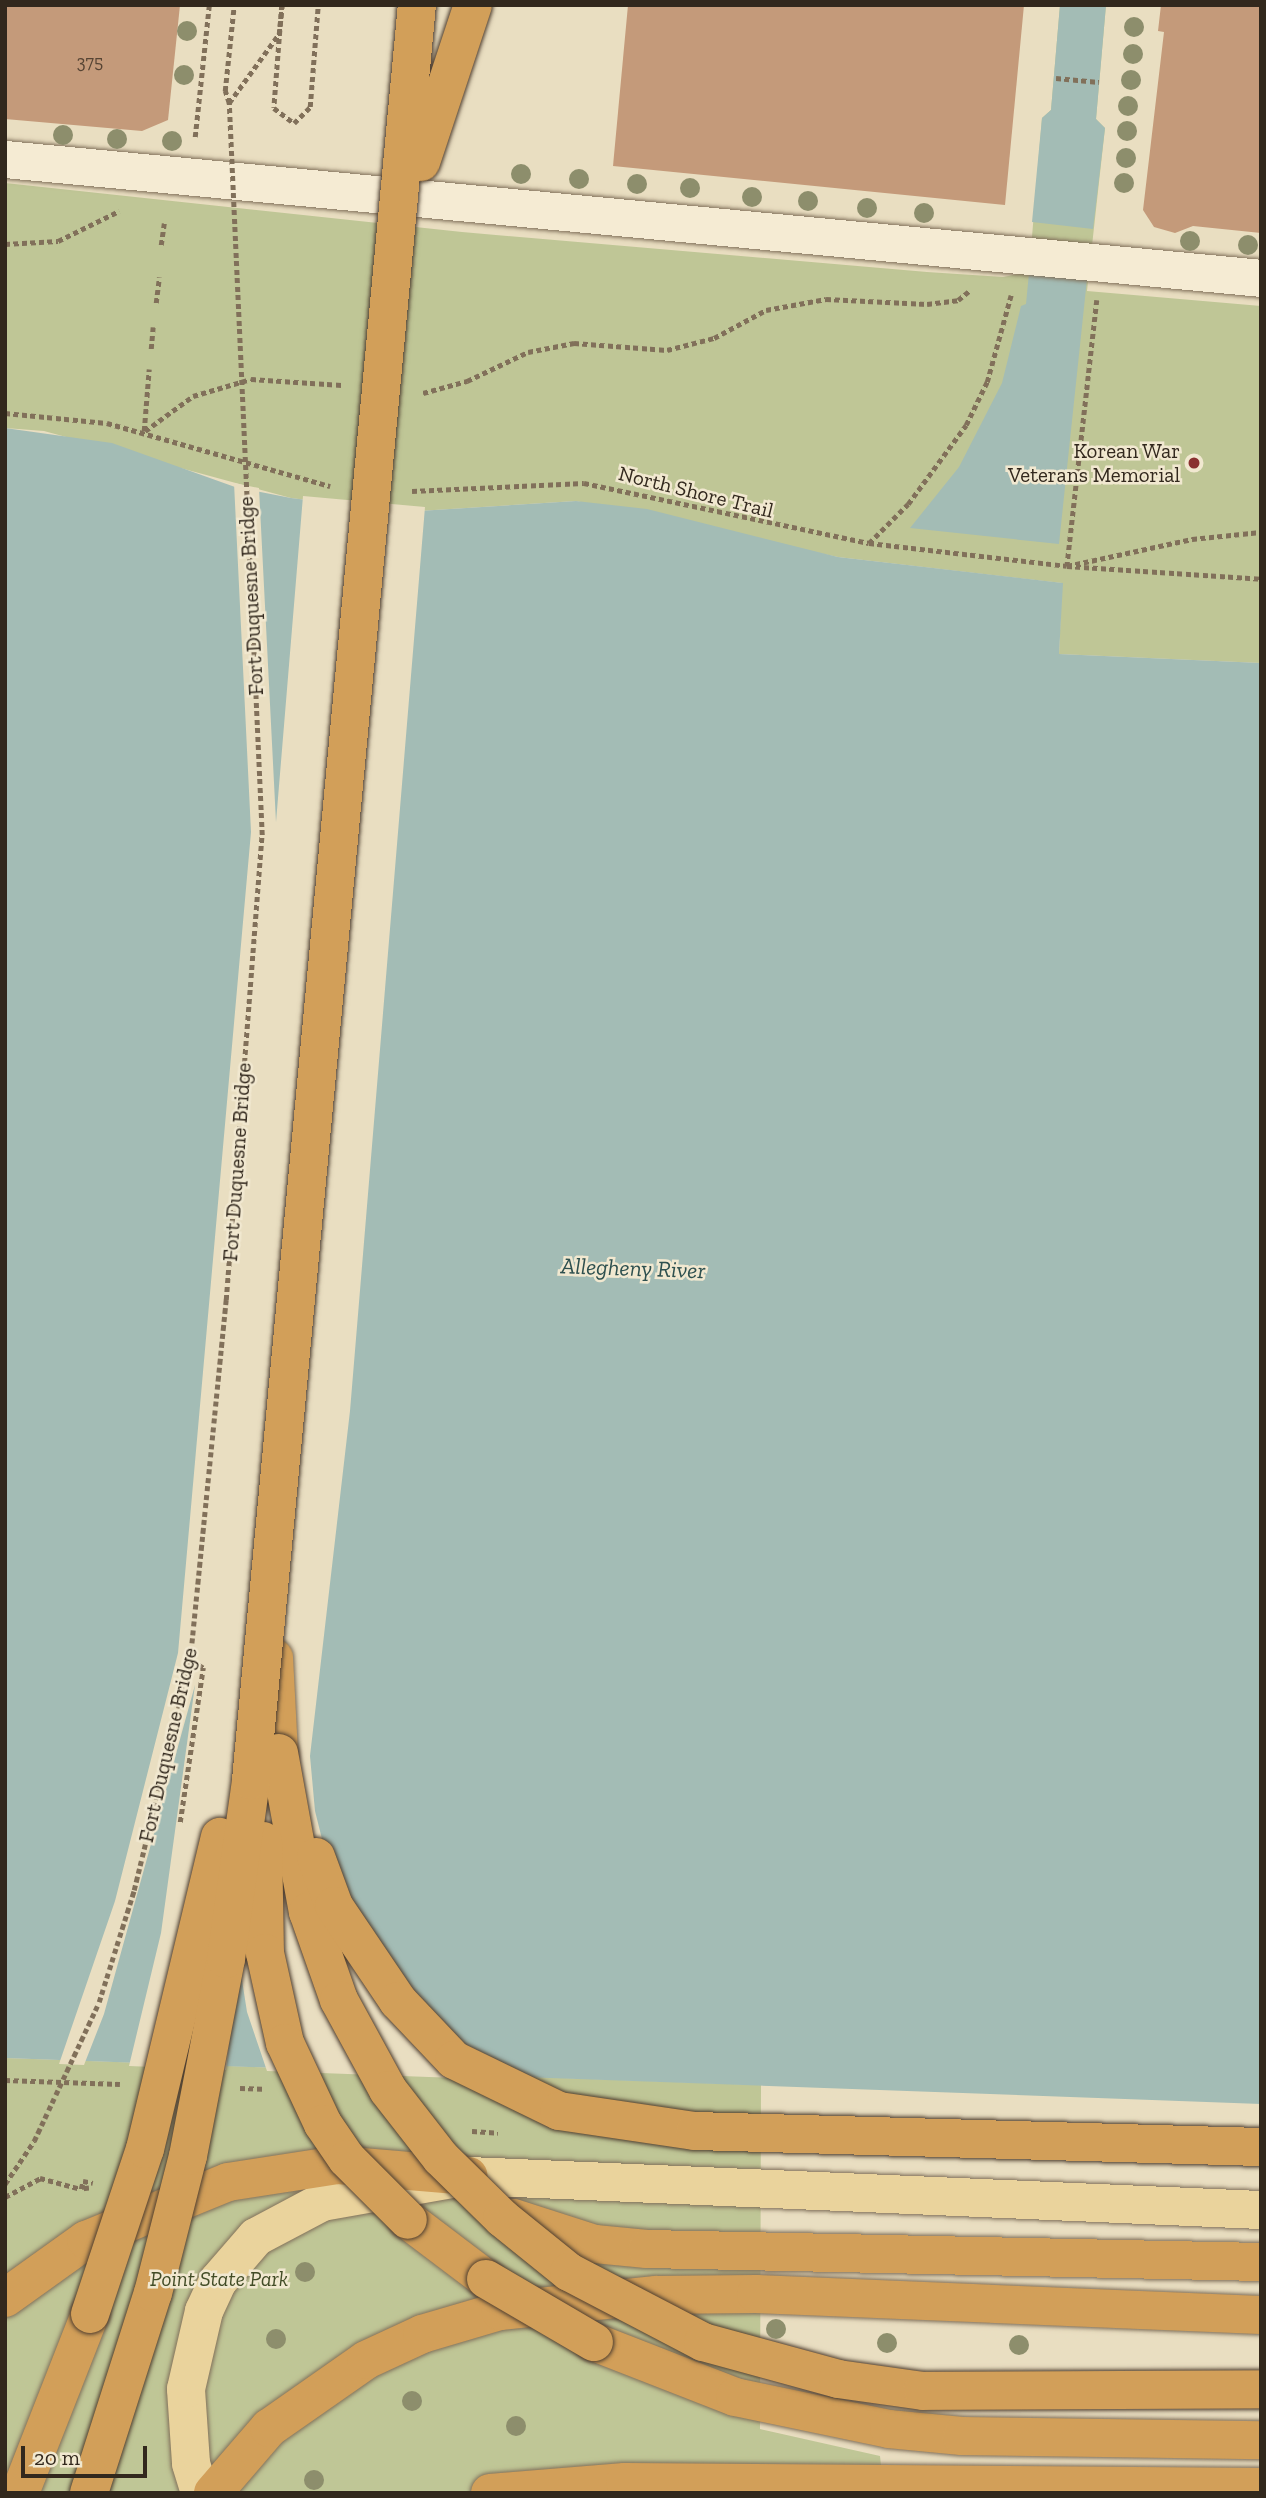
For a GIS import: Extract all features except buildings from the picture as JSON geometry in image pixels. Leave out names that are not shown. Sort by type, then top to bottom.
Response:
[{"type":"highway","points":[[390,284],[408,5]]},
{"type":"highway","points":[[416,5],[271,1599],[261,1738],[265,1953],[285,2043],[323,2124],[347,2159],[408,2220],[486,2279],[594,2342],[735,2398],[889,2429],[962,2436],[1261,2440]]},
{"type":"highway","points":[[390,284],[432,117],[471,5]]},
{"type":"highway","points":[[271,1599],[279,1754],[308,1912],[340,2000],[388,2090],[484,2201],[569,2272],[703,2342],[838,2379],[923,2391],[1261,2389]]},
{"type":"highway","points":[[20,2493],[90,2314],[145,2149],[271,1599]]},
{"type":"highway","points":[[89,2493],[153,2292],[188,2156],[226,1959],[271,1599]]},
{"type":"highway","points":[[279,1754],[334,1906],[398,2001],[454,2060],[559,2111],[695,2131],[1261,2147]]},
{"type":"highway","points":[[264,1840],[293,1944],[316,2003],[361,2081],[426,2155],[514,2218],[595,2244],[647,2249],[1261,2262]]},
{"type":"highway","points":[[5,2298],[86,2240],[228,2182],[338,2165],[469,2176]]},
{"type":"highway","points":[[222,2481],[270,2428],[366,2360],[422,2334],[500,2311],[602,2299],[756,2294],[1261,2315]]},
{"type":"highway","points":[[490,2493],[625,2482],[1261,2487]]},
{"type":"main road","points":[[200,2493],[187,2426],[192,2344],[218,2281],[238,2255],[284,2218],[322,2202],[469,2176],[1261,2210]]},
{"type":"street","points":[[5,159],[1021,253],[1261,278]]},
{"type":"path","points":[[190,177],[208,5]]},
{"type":"path","name":"Fort Duquesne Bridge","points":[[5,2185],[34,2141],[99,2002],[134,1890],[190,1660],[226,1300],[262,835],[229,103],[225,91],[234,5]]},
{"type":"path","points":[[229,103],[279,34],[282,5]]},
{"type":"path","points":[[282,5],[274,108],[293,123],[310,107],[318,5]]},
{"type":"path","points":[[1056,78],[1099,82]]},
{"type":"path","points":[[5,244],[58,241],[98,226],[125,204],[132,172]]},
{"type":"path","points":[[161,245],[164,223]]},
{"type":"path","points":[[416,395],[467,381],[528,352],[574,343],[667,350],[714,338],[765,310],[826,299],[927,304],[958,300],[1021,253]]},
{"type":"path","points":[[156,303],[159,277]]},
{"type":"path","points":[[869,544],[908,504],[966,425],[987,382],[1010,304]]},
{"type":"path","points":[[1095,317],[1067,566],[1192,539],[1261,532]]},
{"type":"path","points":[[151,349],[153,327]]},
{"type":"path","points":[[144,432],[149,369]]},
{"type":"path","points":[[144,432],[193,396],[251,379],[319,380],[352,387]]},
{"type":"path","points":[[5,413],[144,432],[310,484],[335,486]]},
{"type":"path","name":"North Shore Trail","points":[[398,492],[583,483],[637,490],[789,531],[869,544],[1067,566],[1261,579]]},
{"type":"path","points":[[5,2197],[40,2178],[80,2189]]},
{"type":"green space","points":[[1060,5],[1106,5],[1096,119],[1105,128],[1087,291],[1261,306],[1261,663],[1059,654],[1062,583],[838,557],[576,501],[403,512],[291,498],[44,431],[5,428],[5,183],[462,232],[927,272],[1003,277],[1029,272],[1042,118],[1051,110]]},
{"type":"green space","name":"Point State Park","points":[[5,2058],[761,2085],[760,2429],[880,2456],[881,2465],[761,2464],[760,2493],[5,2493]]},
{"type":"water","points":[[1060,5],[1106,5],[1096,119],[1105,128],[1093,229],[1032,222],[1042,118],[1051,110]]},
{"type":"water","points":[[1029,273],[1087,279],[1059,544],[910,528],[959,467],[1002,383],[1021,306],[1026,304]]},
{"type":"water","name":"Allegheny River","points":[[5,428],[112,443],[235,487],[291,498],[403,512],[576,501],[647,509],[838,557],[1063,583],[1059,654],[1261,663],[1261,2104],[5,2058]]},
{"type":"pier","points":[[234,483],[259,488],[276,822],[303,496],[425,507],[350,1411],[310,1756],[315,1811],[328,1863],[373,1953],[463,2043],[540,2081],[267,2071],[247,2012],[239,1961],[226,2070],[129,2066],[161,1933],[195,1685],[104,2014],[84,2065],[59,2064],[115,1901],[178,1653],[251,832]]},
{"type":"place","name":"Korean War Veterans Memorial","points":[[1194,463]]}]
